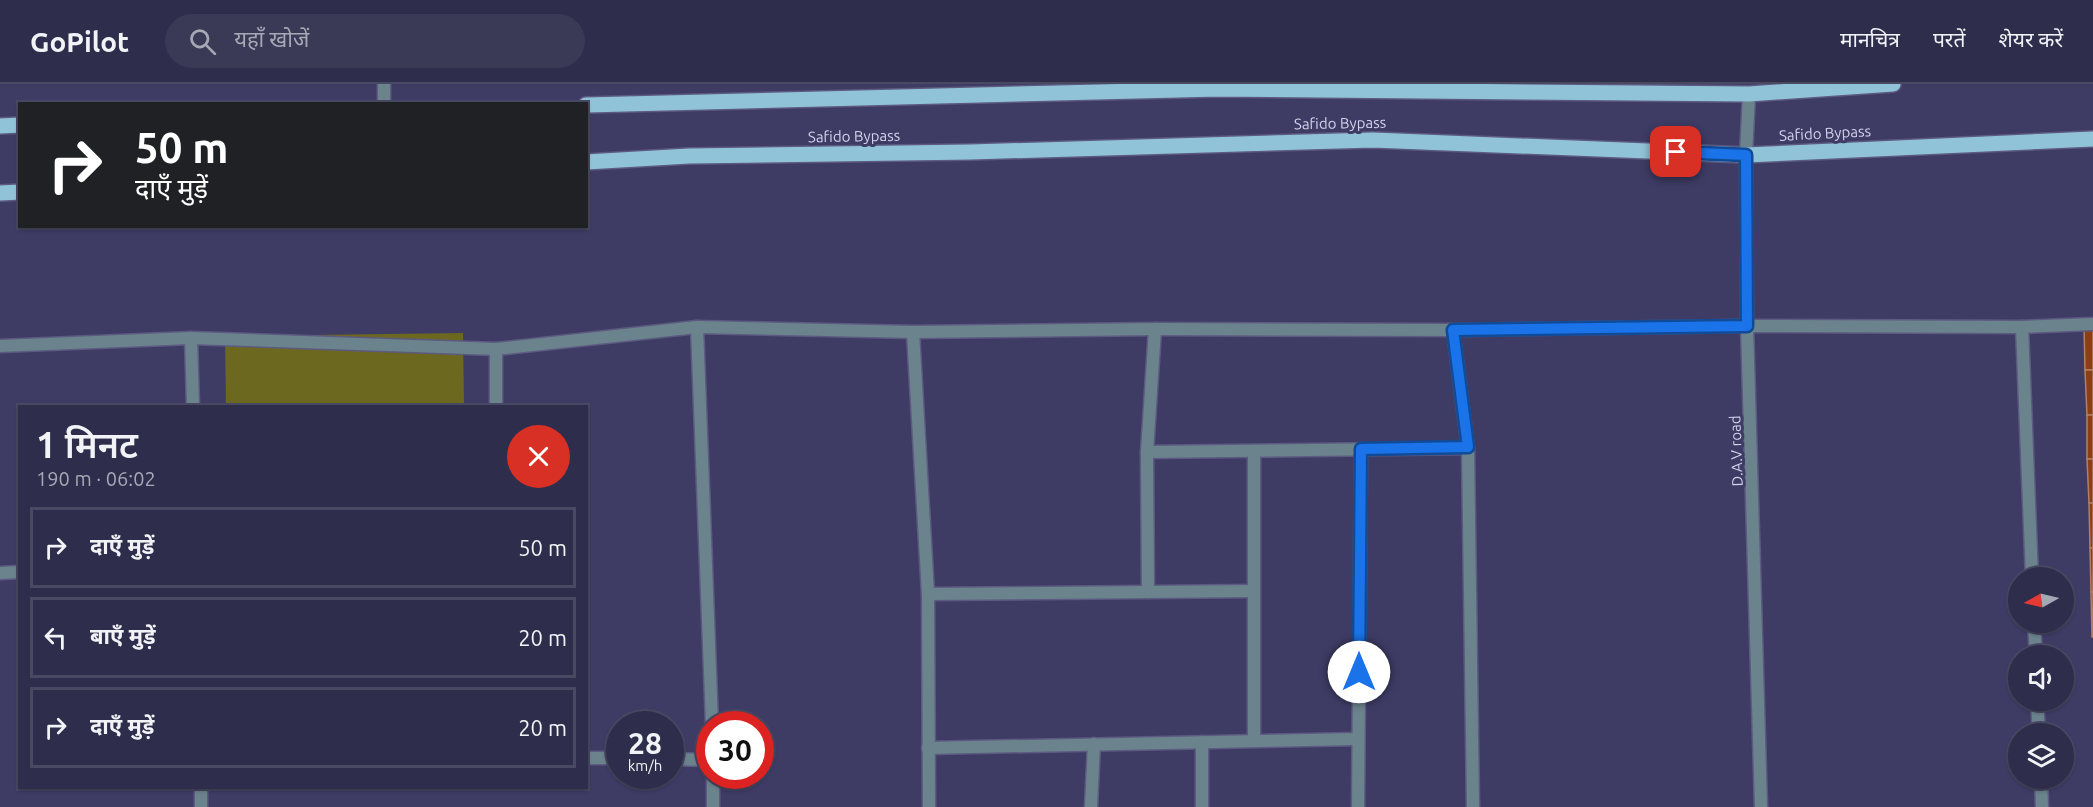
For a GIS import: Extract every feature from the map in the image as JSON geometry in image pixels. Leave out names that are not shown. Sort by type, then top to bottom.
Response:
[{"type":"main road","points":[[588,105],[1218,89],[1749,94],[1893,84]]},
{"type":"main road","points":[[0,126],[18,125]]},
{"type":"main road","name":"Safido Bypass","points":[[588,162],[689,156],[959,153],[1373,140],[1746,155],[2093,139]]},
{"type":"main road","points":[[0,193],[18,192]]},
{"type":"street","points":[[384,84],[384,102]]},
{"type":"street","name":"D.A.V road","points":[[1749,94],[1746,155],[1747,326],[1761,807]]},
{"type":"street","points":[[0,346],[191,338],[496,349],[697,327],[913,332],[1155,329],[1453,330],[1747,326],[2022,327],[2093,324]]},
{"type":"street","points":[[697,327],[712,711]]},
{"type":"street","points":[[2022,327],[2032,567]]},
{"type":"street","points":[[1148,592],[1147,452],[1155,329]]},
{"type":"street","points":[[1453,330],[1468,447],[1473,807]]},
{"type":"street","points":[[913,332],[928,594],[929,807]]},
{"type":"street","points":[[191,338],[193,405]]},
{"type":"street","points":[[496,349],[496,405]]},
{"type":"street","points":[[1147,452],[1468,447]]},
{"type":"street","points":[[1358,807],[1361,449]]},
{"type":"street","points":[[1254,450],[1254,741]]},
{"type":"street","points":[[0,573],[18,572]]},
{"type":"street","points":[[928,594],[1254,591]]},
{"type":"street","points":[[928,748],[1358,739]]},
{"type":"street","points":[[1202,742],[1202,807]]},
{"type":"street","points":[[1091,807],[1094,744]]},
{"type":"street","points":[[588,758],[606,758]]},
{"type":"street","points":[[201,789],[201,807]]},
{"type":"street","points":[[713,807],[714,789]]},
{"type":"street","points":[[2041,789],[2042,807]]},
{"type":"shaded area","points":[[463,333],[464,405],[226,405],[225,336]]},
{"type":"building","points":[[2084,326],[2093,326],[2093,370],[2085,370]]},
{"type":"building","points":[[2085,370],[2093,370],[2093,415],[2087,415]]},
{"type":"building","points":[[2087,415],[2093,415],[2093,459],[2087,459]]},
{"type":"building","points":[[2087,459],[2093,459],[2093,503],[2089,503]]},
{"type":"building","points":[[2089,503],[2093,503],[2093,548],[2090,548]]},
{"type":"building","points":[[2090,548],[2093,548],[2093,592],[2091,592]]},
{"type":"building","points":[[2091,592],[2093,592],[2093,637],[2092,637]]},
{"type":"route","points":[[1359,672],[1361,449],[1468,447],[1453,330],[1747,326],[1746,155],[1676,152]]}]
